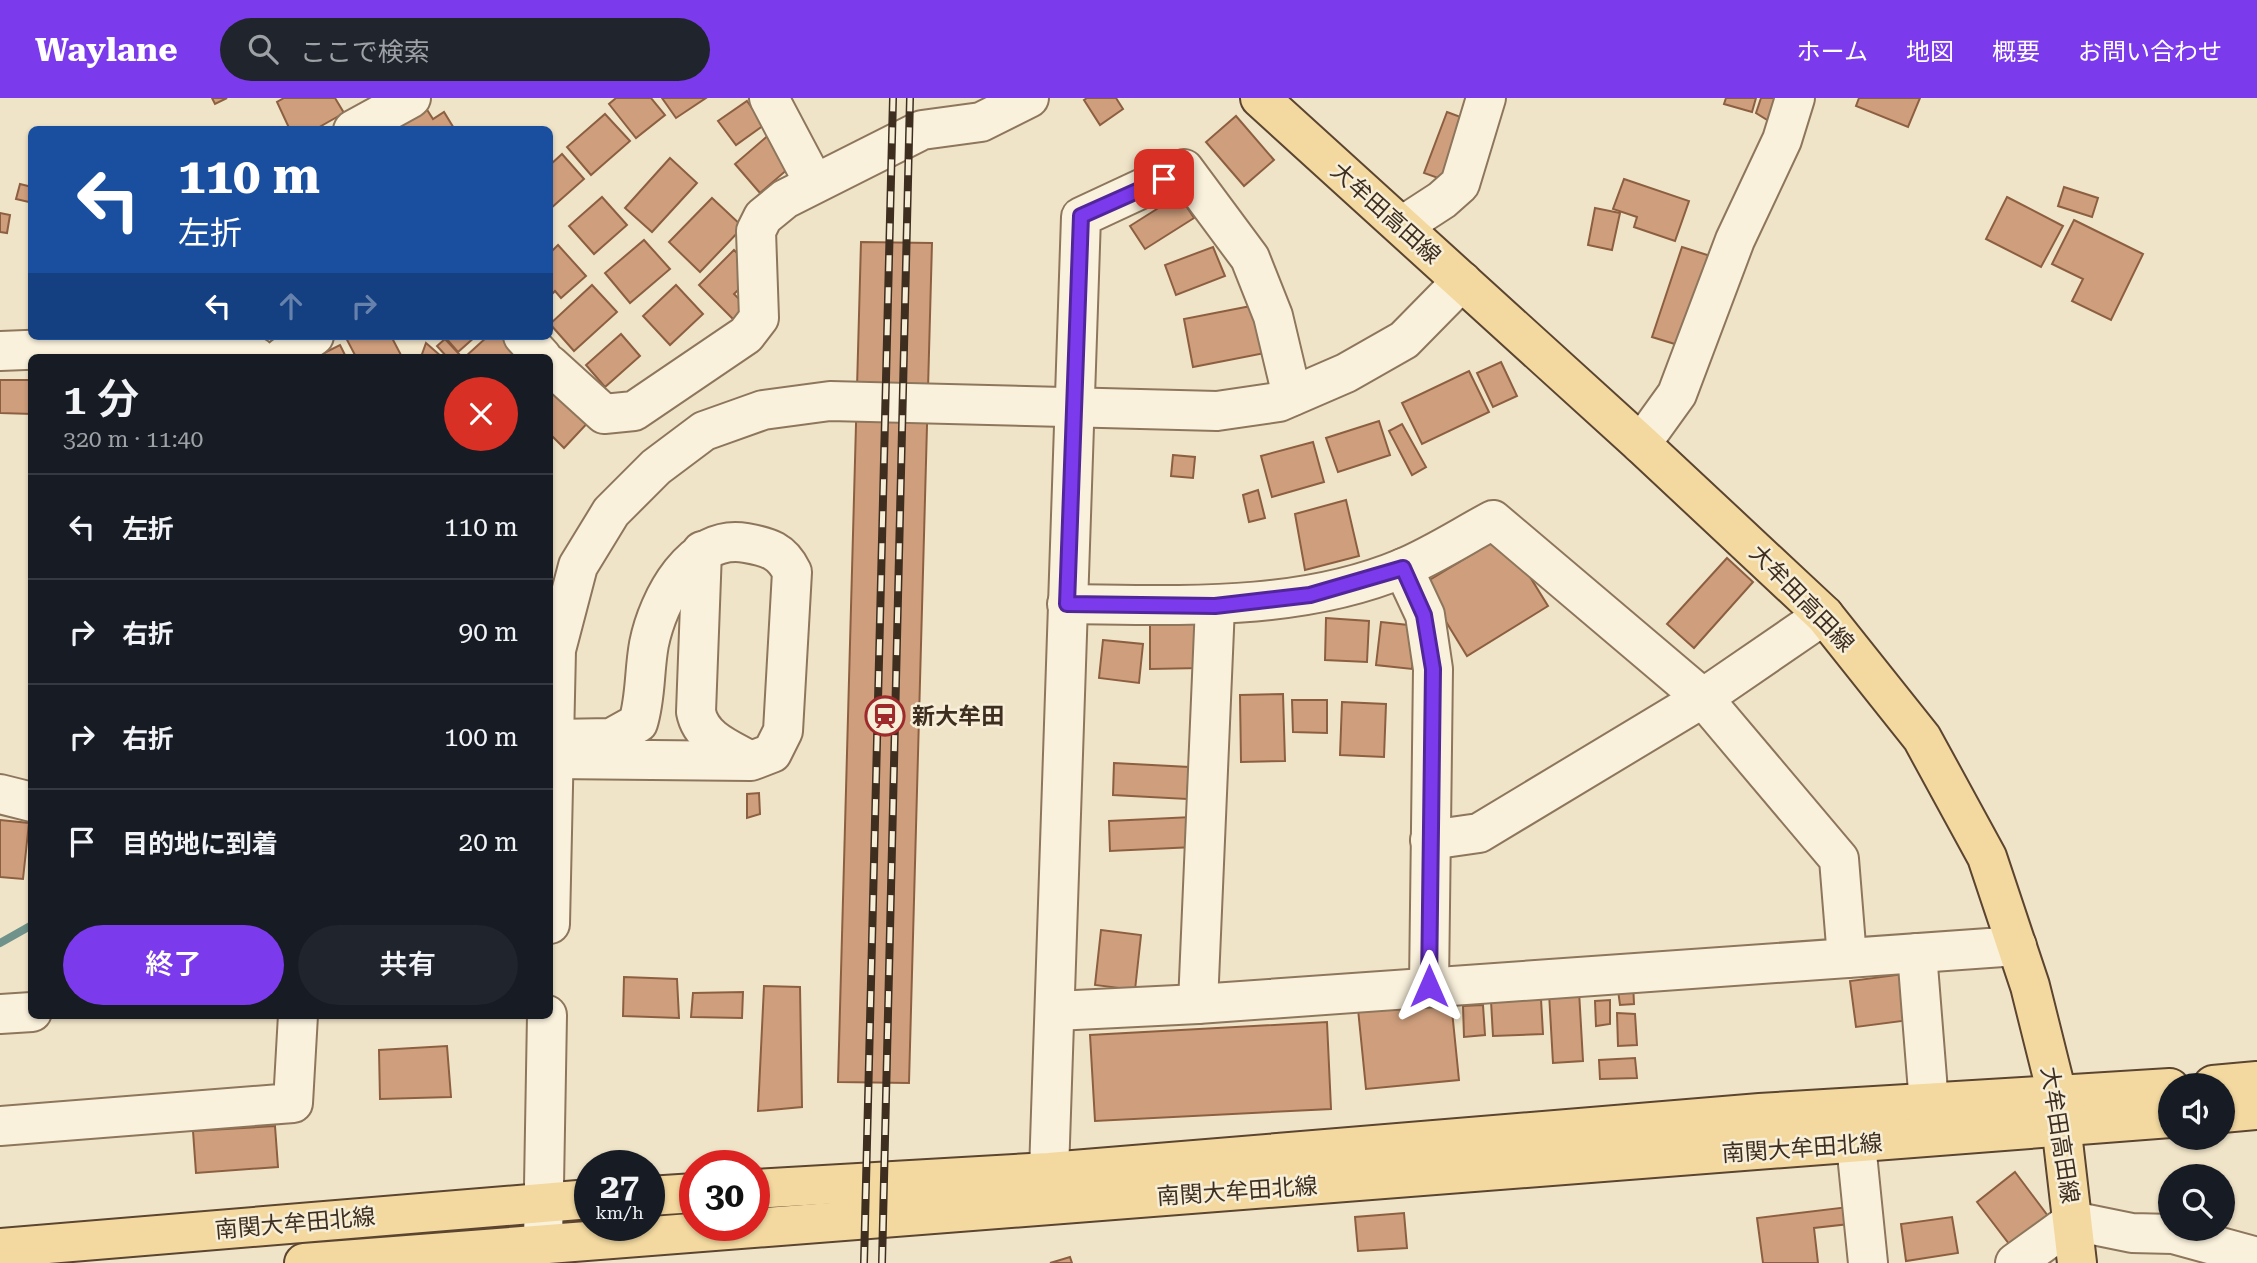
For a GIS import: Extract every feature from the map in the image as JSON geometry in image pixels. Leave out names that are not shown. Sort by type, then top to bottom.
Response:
[{"type":"main road","name":"大牟田高田線","points":[[1260,98],[1641,444],[1824,615],[1922,738],[1987,857],[2017,946],[2059,1113],[2077,1263]]},
{"type":"main road","points":[[2235,1083],[2257,1081]]},
{"type":"main road","name":"南関大牟田北線","points":[[304,1263],[1856,1144],[2059,1113],[2158,1091]]},
{"type":"main road","name":"南関大牟田北線","points":[[770,1188],[1049,1172],[1746,1115],[1929,1104],[2158,1117]]},
{"type":"main road","points":[[2235,1112],[2257,1110]]},
{"type":"main road","name":"南関大牟田北線","points":[[0,1248],[574,1200]]},
{"type":"street","points":[[358,120],[411,98]]},
{"type":"street","points":[[769,98],[814,183]]},
{"type":"street","points":[[553,369],[604,414],[634,411],[746,335],[759,317],[761,300],[756,231],[763,217],[785,198],[922,130],[981,122],[1029,98]]},
{"type":"street","points":[[1402,226],[1442,200],[1460,184],[1486,98]]},
{"type":"street","points":[[1641,444],[1676,394],[1735,240],[1782,140],[1795,98]]},
{"type":"street","points":[[1049,1172],[1081,216],[1184,170],[1250,258],[1273,316],[1292,396]]},
{"type":"street","points":[[553,793],[556,650],[578,566],[611,512],[656,467],[704,431],[763,410],[830,401],[1217,411],[1279,402],[1346,373],[1404,340],[1462,281]]},
{"type":"street","points":[[287,354],[308,340]]},
{"type":"street","points":[[526,340],[539,354]]},
{"type":"street","points":[[0,351],[201,343],[244,354]]},
{"type":"street","points":[[1067,604],[1215,606],[1310,595],[1403,568],[1493,520],[1703,698],[1839,859],[1847,958]]},
{"type":"street","points":[[740,541],[767,546],[784,556],[792,572],[783,731],[772,753],[751,761],[554,749],[611,737],[638,723],[645,702],[649,643],[668,595],[702,551],[714,544],[740,541]]},
{"type":"street","points":[[702,551],[696,712],[698,726],[718,744],[751,761]]},
{"type":"street","points":[[1403,568],[1424,615],[1433,669],[1429,986]]},
{"type":"street","points":[[675,585],[672,715],[681,738],[705,760]]},
{"type":"street","points":[[1198,1004],[1215,606]]},
{"type":"street","points":[[1430,840],[1479,832],[1703,698],[1824,615]]},
{"type":"street","points":[[0,794],[28,801]]},
{"type":"street","points":[[1055,1011],[1198,1004],[2017,946]]},
{"type":"street","points":[[1917,953],[1929,1104]]},
{"type":"street","points":[[0,1014],[28,1012]]},
{"type":"street","points":[[0,1126],[293,1103],[298,1019]]},
{"type":"street","points":[[543,1244],[547,1019]]},
{"type":"street","points":[[1856,1144],[1868,1263]]},
{"type":"street","points":[[2015,1263],[2073,1221],[2132,1233],[2173,1234],[2257,1257]]},
{"type":"building","points":[[212,98],[227,98],[215,104]]},
{"type":"building","points":[[284,98],[335,98],[344,113],[321,126],[288,126],[277,102]]},
{"type":"building","points":[[616,98],[651,98],[665,115],[636,138],[609,104]]},
{"type":"building","points":[[662,98],[706,98],[676,118]]},
{"type":"building","points":[[1116,98],[1123,109],[1100,125],[1084,100]]},
{"type":"building","points":[[1726,98],[1756,98],[1752,112],[1724,104]]},
{"type":"building","points":[[1761,98],[1779,98],[1772,123],[1756,113]]},
{"type":"building","points":[[1859,98],[1920,98],[1908,127],[1856,106]]},
{"type":"building","points":[[747,101],[764,125],[736,145],[718,121]]},
{"type":"building","points":[[424,105],[433,119],[444,112],[453,126],[397,126]]},
{"type":"building","points":[[1447,112],[1474,122],[1452,183],[1424,173]]},
{"type":"building","points":[[605,114],[630,141],[591,175],[567,147]]},
{"type":"building","points":[[1236,116],[1274,160],[1244,186],[1206,142]]},
{"type":"building","points":[[771,133],[796,162],[760,193],[735,164]]},
{"type":"building","points":[[562,154],[584,179],[553,206],[553,162]]},
{"type":"building","points":[[670,158],[697,183],[652,232],[625,208]]},
{"type":"building","points":[[1624,179],[1689,201],[1675,241],[1634,227],[1637,217],[1613,209]]},
{"type":"building","points":[[20,184],[28,186],[28,202],[16,199]]},
{"type":"building","points":[[2064,187],[2098,198],[2092,217],[2058,206]]},
{"type":"building","points":[[1179,195],[1194,218],[1145,249],[1130,226]]},
{"type":"building","points":[[602,197],[627,225],[594,254],[569,226]]},
{"type":"building","points":[[2007,197],[2063,226],[2041,267],[1986,239]]},
{"type":"building","points":[[712,198],[743,227],[700,272],[669,242]]},
{"type":"building","points":[[1595,208],[1620,213],[1612,250],[1588,245]]},
{"type":"building","points":[[0,213],[10,215],[7,233],[0,232]]},
{"type":"building","points":[[2074,220],[2143,254],[2111,320],[2072,301],[2083,279],[2052,264]]},
{"type":"building","points":[[644,240],[670,269],[630,303],[605,273]]},
{"type":"building","points":[[861,242],[932,243],[909,1083],[838,1082]]},
{"type":"building","points":[[558,245],[586,276],[561,298],[555,291],[553,293],[553,250]]},
{"type":"building","points":[[1213,247],[1225,276],[1176,295],[1165,265]]},
{"type":"building","points":[[1682,247],[1720,259],[1691,349],[1652,337]]},
{"type":"building","points":[[734,250],[756,272],[734,294],[749,309],[736,322],[699,285]]},
{"type":"building","points":[[592,285],[617,312],[574,351],[553,327],[553,321]]},
{"type":"building","points":[[676,285],[703,314],[670,345],[643,316]]},
{"type":"building","points":[[1256,305],[1265,353],[1193,367],[1184,319]]},
{"type":"building","points":[[621,334],[640,356],[605,387],[586,365]]},
{"type":"building","points":[[347,340],[393,340],[400,354],[354,354]]},
{"type":"building","points":[[446,340],[459,354],[444,354],[437,346]]},
{"type":"building","points":[[448,340],[472,340],[458,352]]},
{"type":"building","points":[[484,340],[521,340],[533,354],[468,354]]},
{"type":"building","points":[[426,343],[439,354],[422,354]]},
{"type":"building","points":[[340,345],[344,354],[322,354]]},
{"type":"building","points":[[1501,362],[1517,396],[1493,407],[1477,373]]},
{"type":"building","points":[[1469,371],[1489,412],[1422,444],[1402,403]]},
{"type":"building","points":[[0,380],[28,380],[28,414],[0,413]]},
{"type":"building","points":[[553,389],[595,415],[564,448],[553,437]]},
{"type":"building","points":[[1379,421],[1390,455],[1338,472],[1326,438]]},
{"type":"building","points":[[1402,424],[1426,467],[1412,475],[1389,431]]},
{"type":"building","points":[[1313,442],[1324,482],[1272,497],[1261,456]]},
{"type":"building","points":[[1173,455],[1195,457],[1193,478],[1171,476]]},
{"type":"building","points":[[1258,490],[1265,518],[1249,522],[1243,495]]},
{"type":"building","points":[[1346,500],[1359,556],[1305,570],[1295,514]]},
{"type":"building","points":[[1504,535],[1548,606],[1467,656],[1423,584]]},
{"type":"building","points":[[1727,558],[1753,582],[1694,648],[1667,624]]},
{"type":"building","points":[[1326,618],[1369,621],[1367,662],[1325,660]]},
{"type":"building","points":[[1150,619],[1201,620],[1201,668],[1150,669]]},
{"type":"building","points":[[1381,622],[1417,626],[1412,669],[1376,665]]},
{"type":"building","points":[[1103,640],[1143,644],[1139,683],[1099,678]]},
{"type":"building","points":[[1283,694],[1285,761],[1241,762],[1240,695]]},
{"type":"building","points":[[1292,700],[1327,700],[1327,733],[1293,732]]},
{"type":"building","points":[[1342,702],[1386,704],[1384,757],[1340,755]]},
{"type":"building","points":[[1114,763],[1189,767],[1187,799],[1113,795]]},
{"type":"building","points":[[759,793],[760,814],[747,818],[747,794]]},
{"type":"building","points":[[1192,817],[1194,847],[1110,851],[1109,821]]},
{"type":"building","points":[[0,820],[28,823],[23,879],[0,877]]},
{"type":"building","points":[[1101,930],[1141,935],[1135,990],[1095,985]]},
{"type":"building","points":[[1904,974],[1910,1020],[1856,1027],[1850,981]]},
{"type":"building","points":[[624,977],[677,979],[679,1018],[623,1016]]},
{"type":"building","points":[[1633,982],[1634,1004],[1620,1005],[1617,983]]},
{"type":"building","points":[[764,986],[800,987],[802,1107],[758,1111]]},
{"type":"building","points":[[1579,991],[1583,1061],[1553,1063],[1549,993]]},
{"type":"building","points":[[743,992],[742,1018],[691,1017],[693,993]]},
{"type":"building","points":[[1541,999],[1543,1034],[1493,1036],[1491,1001]]},
{"type":"building","points":[[1610,1000],[1610,1024],[1596,1026],[1595,1001]]},
{"type":"building","points":[[1451,1001],[1459,1080],[1366,1089],[1358,1009]]},
{"type":"building","points":[[1483,1005],[1485,1035],[1464,1037],[1463,1006]]},
{"type":"building","points":[[1617,1013],[1635,1014],[1637,1045],[1618,1046]]},
{"type":"building","points":[[1327,1022],[1331,1109],[1095,1121],[1090,1035]]},
{"type":"building","points":[[447,1046],[451,1097],[380,1099],[379,1050]]},
{"type":"building","points":[[1635,1058],[1637,1078],[1600,1079],[1599,1060]]},
{"type":"building","points":[[275,1126],[278,1167],[196,1173],[193,1131]]},
{"type":"building","points":[[2015,1172],[2051,1220],[2013,1249],[1977,1202]]},
{"type":"building","points":[[1848,1207],[1849,1224],[1814,1228],[1818,1263],[1763,1263],[1757,1218]]},
{"type":"building","points":[[1404,1213],[1407,1248],[1358,1251],[1355,1217]]},
{"type":"building","points":[[1952,1217],[1958,1253],[1906,1261],[1901,1224]]},
{"type":"building","points":[[1070,1257],[1072,1263],[1050,1263]]},
{"type":"waterway","points":[[0,943],[28,927]]},
{"type":"railway","points":[[864,1263],[893,98]]},
{"type":"railway","points":[[882,1263],[910,98]]},
{"type":"place","name":"新大牟田","points":[[885,716]]},
{"type":"route","points":[[1164,179],[1081,216],[1067,604],[1215,606],[1310,595],[1403,568],[1424,615],[1433,669],[1429,986]]}]
